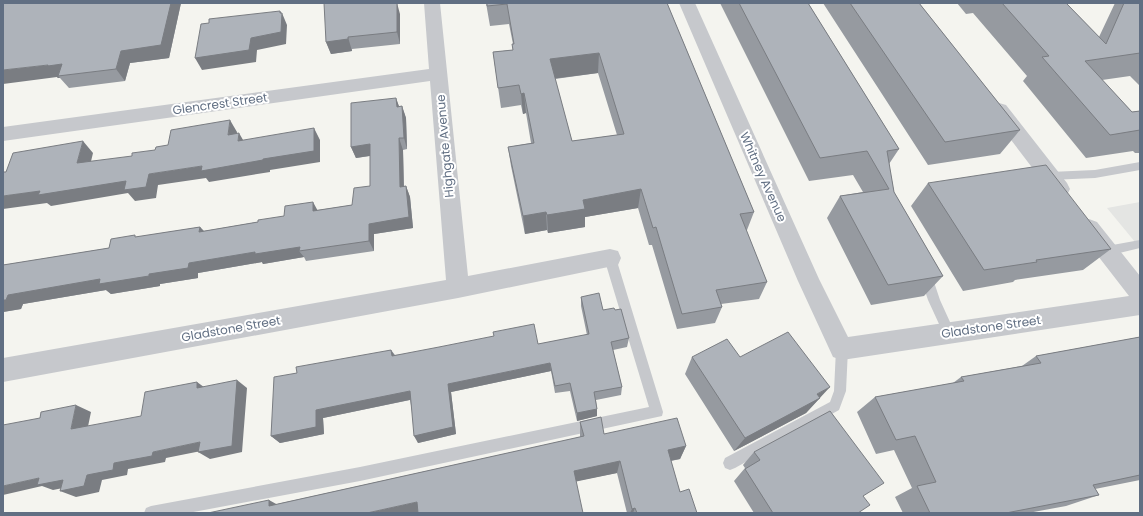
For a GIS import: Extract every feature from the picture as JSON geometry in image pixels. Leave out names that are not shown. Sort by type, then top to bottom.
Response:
[{"type":"street","name":"Highgate Avenue","points":[[432,3],[458,288]]},
{"type":"street","name":"Whitney Avenue","points":[[687,3],[806,274],[842,349]]},
{"type":"street","name":"Glencrest Street","points":[[3,134],[438,74]]},
{"type":"street","points":[[988,96],[1140,293]]},
{"type":"street","name":"Gladstone Street","points":[[3,370],[458,288],[610,258]]},
{"type":"street","name":"Gladstone Street","points":[[842,349],[1140,305]]},
{"type":"lane","points":[[1050,176],[1096,174],[1140,166]]},
{"type":"lane","points":[[1107,251],[1140,244]]},
{"type":"lane","points":[[151,513],[360,474],[657,412],[610,258]]},
{"type":"lane","points":[[922,268],[929,281],[934,300],[949,334]]},
{"type":"lane","points":[[730,463],[835,406],[840,391],[842,349]]},
{"type":"shaded area","points":[[1140,202],[1140,248],[1107,208]]},
{"type":"building","points":[[3,3],[171,3],[161,45],[121,51],[116,69],[58,76],[62,64],[3,70]]},
{"type":"building","points":[[324,3],[397,3],[397,32],[348,37],[348,39],[326,42]]},
{"type":"building","points":[[487,3],[667,3],[754,212],[740,214],[767,282],[716,290],[722,307],[682,314],[656,227],[653,228],[641,189],[583,200],[585,209],[547,215],[546,212],[523,216],[508,147],[534,143],[524,93],[521,94],[519,85],[498,88],[493,52],[513,50],[512,44],[514,44],[507,4],[487,6]],"holes":[[[599,53],[624,134],[572,141],[550,59]]]},
{"type":"building","points":[[739,3],[808,3],[899,149],[887,151],[894,192],[943,276],[888,285],[840,196],[889,189],[867,151],[820,158]]},
{"type":"building","points":[[850,3],[919,3],[1020,130],[945,142]]},
{"type":"building","points":[[1002,3],[1066,3],[1106,44],[1124,3],[1140,3],[1140,53],[1085,61],[1132,112],[1140,111],[1140,130],[1110,135],[1042,57],[1049,56]]},
{"type":"building","points":[[280,11],[280,13],[282,13],[281,32],[251,38],[249,50],[195,58],[201,24],[209,23],[209,19]]},
{"type":"building","points":[[396,98],[397,107],[402,106],[404,138],[399,138],[400,187],[406,186],[409,217],[369,224],[369,241],[299,251],[300,247],[255,254],[255,252],[189,263],[188,268],[149,274],[149,276],[99,284],[100,279],[8,295],[6,300],[3,300],[3,265],[109,248],[111,239],[135,235],[135,237],[200,227],[199,232],[258,222],[258,220],[284,216],[285,206],[313,202],[313,211],[352,205],[354,188],[370,186],[370,144],[351,147],[351,103]]},
{"type":"building","points":[[230,120],[228,135],[239,133],[238,141],[314,128],[314,151],[201,171],[202,166],[149,174],[146,187],[124,190],[126,181],[38,195],[40,191],[3,196],[3,172],[6,172],[13,153],[83,141],[77,163],[132,156],[132,153],[155,150],[156,147],[168,145],[171,130]]},
{"type":"building","points":[[1046,165],[1111,249],[1036,260],[1037,262],[984,270],[928,183]]},
{"type":"building","points":[[599,293],[603,310],[614,308],[615,310],[621,309],[629,338],[611,342],[622,387],[594,392],[597,409],[577,413],[570,383],[555,386],[550,363],[448,384],[453,427],[414,436],[410,391],[316,410],[316,427],[271,436],[274,377],[297,373],[296,367],[391,350],[392,356],[494,336],[493,332],[534,324],[538,344],[589,334],[581,297]]},
{"type":"building","points":[[788,332],[830,387],[817,394],[820,398],[745,438],[692,357],[727,339],[740,357]]},
{"type":"building","points":[[1140,337],[1140,475],[1093,485],[1099,495],[1006,513],[930,513],[917,486],[936,482],[915,436],[896,440],[875,397],[964,381],[961,377],[1041,363],[1036,356]]},
{"type":"building","points":[[237,380],[232,446],[198,452],[200,442],[153,452],[152,456],[114,463],[113,470],[87,475],[84,486],[60,491],[63,480],[37,485],[39,478],[3,486],[3,425],[40,418],[41,412],[76,405],[71,429],[141,416],[145,392],[197,382],[197,388]]},
{"type":"building","points":[[830,411],[884,483],[863,496],[870,505],[858,513],[773,513],[745,469],[760,460],[754,452]]},
{"type":"building","points":[[601,417],[604,434],[677,418],[686,446],[668,450],[680,492],[689,489],[697,513],[637,513],[635,508],[632,509],[620,461],[574,471],[583,513],[418,513],[417,502],[367,513],[208,513],[269,500],[269,506],[584,436],[580,422]]}]
